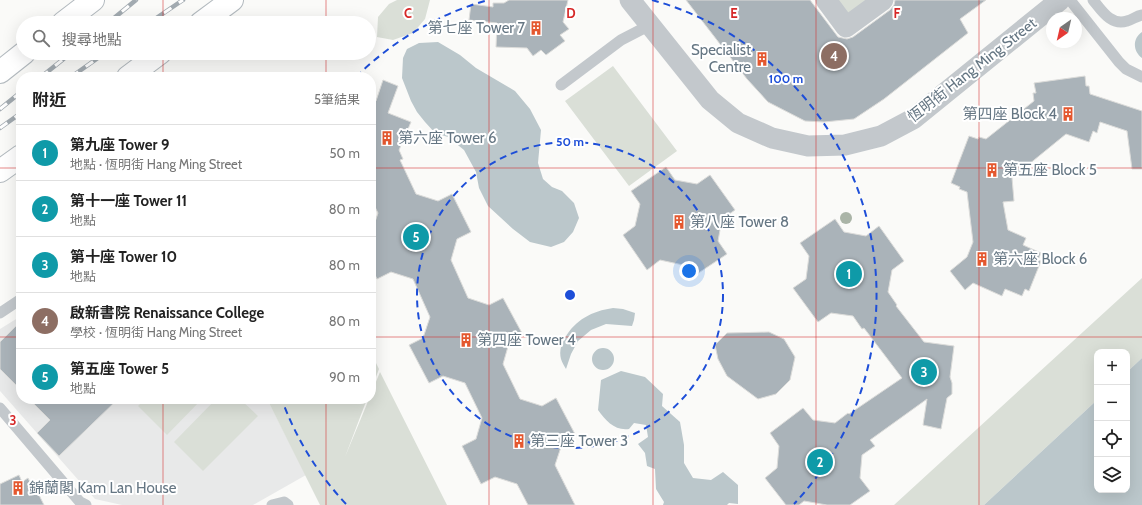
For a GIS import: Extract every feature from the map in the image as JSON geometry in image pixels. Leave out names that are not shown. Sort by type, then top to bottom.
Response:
[{"type":"main road","points":[[72,16],[93,0]]},
{"type":"main road","points":[[210,16],[232,0]]},
{"type":"main road","points":[[0,72],[16,59]]},
{"type":"main road","points":[[135,72],[151,60]]},
{"type":"main road","points":[[0,172],[16,160]]},
{"type":"street","name":"恆明街 Hang Ming Street","points":[[630,0],[710,100],[738,123],[772,138],[808,146],[845,145],[880,136],[913,119],[1061,0]]},
{"type":"street","points":[[826,0],[846,28],[883,0]]},
{"type":"lane","points":[[1061,0],[1126,69],[1142,77]]},
{"type":"lane","points":[[1093,0],[1105,15],[1117,22],[1124,22],[1142,15]]},
{"type":"lane","points":[[561,85],[621,40],[650,25]]},
{"type":"lane","points":[[0,313],[16,302]]},
{"type":"lane","points":[[0,408],[80,502],[86,505]]},
{"type":"lane","points":[[272,505],[284,502],[288,505]]},
{"type":"shaded area","points":[[397,0],[430,0],[425,19],[413,33],[393,40],[377,37],[378,17],[389,4]]},
{"type":"shaded area","points":[[832,0],[874,0],[847,20]]},
{"type":"shaded area","points":[[1142,32],[1142,58],[1135,49],[1135,41]]},
{"type":"shaded area","points":[[438,42],[460,55],[476,68],[515,91],[530,109],[541,130],[538,163],[543,179],[552,187],[562,191],[574,203],[579,218],[573,232],[564,242],[551,247],[530,242],[513,229],[488,206],[479,188],[476,172],[464,150],[448,137],[435,133],[417,112],[402,78],[403,58],[407,49],[419,43]]},
{"type":"shaded area","points":[[613,66],[677,151],[629,186],[565,101]]},
{"type":"shaded area","points":[[1142,278],[1142,358],[1130,369],[1130,349],[1094,349],[1094,403],[984,505],[894,505]]},
{"type":"shaded area","points":[[613,308],[623,309],[635,313],[632,326],[606,324],[591,330],[578,341],[571,354],[566,369],[560,356],[560,351],[562,343],[569,332],[585,317],[598,311]]},
{"type":"shaded area","points":[[16,319],[16,404],[270,404],[306,475],[253,505],[122,505],[95,499],[0,391],[0,329]]},
{"type":"shaded area","points":[[603,348],[611,351],[614,359],[611,367],[603,370],[595,367],[592,359],[595,351]]},
{"type":"shaded area","points":[[1142,358],[1142,505],[984,505],[1094,403],[1094,493],[1130,493],[1130,369]]},
{"type":"shaded area","points":[[376,363],[379,369],[376,377]]},
{"type":"shaded area","points":[[621,371],[645,377],[663,394],[662,406],[680,422],[684,445],[684,463],[693,478],[711,480],[723,472],[738,485],[738,504],[663,505],[664,502],[656,489],[655,469],[647,466],[645,453],[638,444],[648,437],[646,425],[634,423],[629,429],[615,427],[604,418],[598,410],[601,380]]},
{"type":"shaded area","points":[[380,372],[447,505],[320,505],[270,404],[365,404],[345,457],[367,404],[376,404],[376,382]]},
{"type":"shaded area","points":[[140,404],[197,404],[167,435],[138,406]]},
{"type":"shaded area","points":[[211,404],[245,404],[258,416],[203,471],[174,442]]},
{"type":"building","name":"第七座 Tower 7","points":[[509,0],[568,0],[563,22],[569,29],[560,35],[565,41],[546,55],[541,50],[533,56],[527,48],[496,47],[497,23],[469,20],[471,4],[493,7],[493,3],[504,3]]},
{"type":"building","points":[[686,0],[810,0],[838,37],[847,39],[853,37],[890,10],[894,5],[895,0],[986,0],[960,19],[968,33],[884,99],[854,119],[824,122],[805,121],[768,102],[747,79]]},
{"type":"building","points":[[1085,76],[1086,86],[1089,86],[1090,94],[1142,111],[1142,169],[1132,169],[1127,131],[1100,122],[1097,133],[1093,131],[1089,142],[1066,134],[1012,178],[1014,201],[1003,202],[1008,230],[1026,238],[1023,245],[1041,253],[1038,260],[1041,261],[1029,291],[1025,289],[1022,296],[1005,289],[1002,296],[973,283],[965,290],[950,271],[967,257],[973,242],[967,192],[959,189],[960,187],[951,183],[969,136],[978,139],[979,137],[986,139],[1034,101],[1033,93],[1036,93],[1034,83]]},
{"type":"building","points":[[383,80],[398,86],[388,113],[411,122],[399,150],[403,159],[400,160],[416,194],[438,201],[452,194],[471,232],[457,239],[451,260],[468,298],[489,305],[503,298],[523,335],[509,343],[503,364],[520,399],[542,406],[556,398],[576,436],[562,444],[555,465],[575,505],[528,505],[517,484],[495,477],[481,484],[462,446],[476,439],[482,418],[465,383],[443,376],[429,383],[409,345],[423,338],[430,317],[413,279],[391,272],[377,279],[376,277],[376,219],[378,213],[376,209],[376,101]]},
{"type":"building","name":"第八座 Tower 8","points":[[666,167],[675,180],[697,184],[710,175],[735,210],[722,219],[718,241],[727,254],[691,278],[683,265],[660,260],[647,270],[623,235],[635,226],[640,204],[631,191]]},
{"type":"building","points":[[835,219],[844,232],[866,236],[879,226],[904,261],[892,270],[888,292],[897,305],[896,306],[924,342],[954,346],[950,377],[952,383],[952,394],[947,398],[941,429],[923,425],[927,399],[870,440],[875,446],[862,455],[860,478],[870,491],[850,505],[827,505],[804,501],[799,505],[786,505],[765,478],[777,468],[779,446],[770,433],[803,408],[813,420],[835,423],[902,378],[853,316],[831,313],[818,322],[793,288],[806,279],[809,256],[800,243]]},
{"type":"building","points":[[16,326],[16,385],[0,369],[0,342]]},
{"type":"building","points":[[769,332],[784,339],[795,357],[790,380],[776,394],[758,399],[727,376],[718,359],[715,345],[727,333]]},
{"type":"building","points":[[34,404],[113,404],[59,456],[37,433],[50,420]]},
{"type":"building","name":"錦蘭閣 Kam Lan House","points":[[19,475],[22,482],[28,478],[31,484],[34,485],[44,505],[0,505],[0,484]]},
{"type":"railway","points":[[117,16],[136,0]]},
{"type":"railway","points":[[159,16],[183,0]]},
{"type":"railway","points":[[47,72],[62,60]]},
{"type":"railway","points":[[78,72],[95,60]]},
{"type":"railway","points":[[0,109],[16,96]]},
{"type":"railway","points":[[0,128],[16,117]]},
{"type":"place","name":"第七座 Tower 7","points":[[536,28]]},
{"type":"place","name":"啟新書院 Renaissance College","points":[[834,56]]},
{"type":"place","name":"Specialist Centre","points":[[762,59]]},
{"type":"place","name":"第四座 Block 4","points":[[1068,114]]},
{"type":"place","name":"第六座 Tower 6","points":[[387,138]]},
{"type":"place","name":"第五座 Block 5","points":[[992,170]]},
{"type":"place","name":"第八座 Tower 8","points":[[679,222]]},
{"type":"place","name":"第五座 Tower 5","points":[[416,237]]},
{"type":"place","name":"第六座 Block 6","points":[[982,259]]},
{"type":"place","name":"第九座 Tower 9","points":[[849,274]]},
{"type":"place","name":"第四座 Tower 4","points":[[466,340]]},
{"type":"place","name":"第十座 Tower 10","points":[[924,372]]},
{"type":"place","name":"第三座 Tower 3","points":[[519,441]]},
{"type":"place","name":"第十一座 Tower 11","points":[[820,462]]},
{"type":"place","name":"錦蘭閣 Kam Lan House","points":[[18,488]]}]
